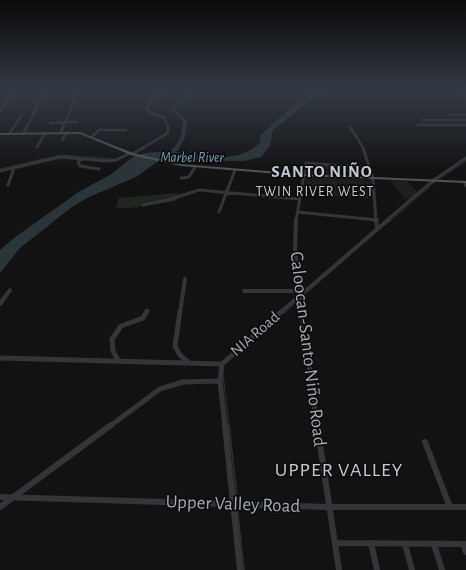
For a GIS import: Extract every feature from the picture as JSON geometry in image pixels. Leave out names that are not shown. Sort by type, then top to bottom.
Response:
[{"type":"main road","points":[[0,134],[61,132],[80,133],[133,154],[162,162],[195,167],[303,175],[465,182]]},
{"type":"street","points":[[10,134],[20,118]]},
{"type":"street","points":[[23,134],[32,118]]},
{"type":"street","points":[[61,132],[68,118]]},
{"type":"street","points":[[0,171],[60,157],[110,161],[133,154],[168,133],[168,126],[163,118]]},
{"type":"street","points":[[422,120],[466,120]]},
{"type":"street","points":[[50,123],[77,122]]},
{"type":"street","points":[[417,125],[466,125]]},
{"type":"street","points":[[350,127],[362,147],[373,178],[377,229]]},
{"type":"street","points":[[92,137],[99,130],[126,130]]},
{"type":"street","points":[[62,140],[67,132]]},
{"type":"street","points":[[37,147],[45,133]]},
{"type":"street","name":"NIA Road","points":[[240,570],[220,381],[222,364],[301,293],[434,180],[466,158]]},
{"type":"street","points":[[82,159],[78,162],[80,166],[99,169]]},
{"type":"street","points":[[303,175],[306,164],[370,168]]},
{"type":"street","points":[[181,178],[189,177],[195,167]]},
{"type":"street","points":[[8,185],[14,168]]},
{"type":"street","points":[[219,212],[235,170]]},
{"type":"street","name":"Caloocan-Santo Niño Road","points":[[303,175],[297,212],[295,240],[310,377],[339,570]]},
{"type":"street","points":[[465,182],[466,186]]},
{"type":"street","points":[[142,205],[168,200],[199,190],[299,199]]},
{"type":"street","points":[[297,212],[377,220]]},
{"type":"street","points":[[185,279],[175,346],[180,355],[190,363]]},
{"type":"street","points":[[0,304],[10,290]]},
{"type":"street","points":[[244,291],[301,293]]},
{"type":"street","points":[[118,360],[112,346],[113,337],[122,324],[140,320],[146,316],[148,311]]},
{"type":"street","points":[[0,358],[222,364]]},
{"type":"street","points":[[0,507],[160,389],[182,382],[220,381]]},
{"type":"street","points":[[425,442],[450,507]]},
{"type":"street","name":"Upper Valley Road","points":[[0,497],[329,507],[466,507]]},
{"type":"street","points":[[335,543],[465,544],[466,552]]},
{"type":"street","points":[[371,543],[377,570]]},
{"type":"street","points":[[405,544],[412,570]]},
{"type":"street","points":[[434,544],[442,570]]},
{"type":"shaded area","points":[[307,164],[336,166],[337,170],[358,170],[359,176],[305,174]]},
{"type":"shaded area","points":[[306,177],[371,180],[374,199],[329,196],[328,188],[305,187]]},
{"type":"shaded area","points":[[390,180],[407,181],[418,193],[412,199],[405,199]]},
{"type":"shaded area","points":[[179,193],[176,201],[130,208],[116,208],[119,198]]},
{"type":"water","name":"Marbel River","points":[[280,118],[289,118],[273,130],[270,146],[261,157],[244,161],[160,160],[136,177],[89,197],[72,207],[20,248],[0,273],[0,250],[14,238],[80,191],[110,175],[133,157],[145,153],[169,151],[207,157],[227,157],[239,155],[251,150],[260,143],[260,136]]},
{"type":"waterway","name":"Marbel River","points":[[165,157],[176,149],[183,137],[185,121],[181,118]]},
{"type":"waterway","points":[[0,169],[61,155],[113,159]]},
{"type":"waterway","points":[[439,179],[466,161]]},
{"type":"waterway","points":[[389,222],[435,182]]},
{"type":"waterway","points":[[307,292],[350,255]]},
{"type":"waterway","points":[[284,313],[299,299]]},
{"type":"waterway","points":[[223,375],[229,426]]},
{"type":"waterway","points":[[229,425],[237,498]]},
{"type":"waterway","points":[[237,507],[244,570]]},
{"type":"district","name":"SANTO NIÑO","points":[[322,172]]},
{"type":"district","name":"TWIN RIVER WEST","points":[[315,192]]},
{"type":"district","name":"UPPER VALLEY","points":[[339,470]]}]
